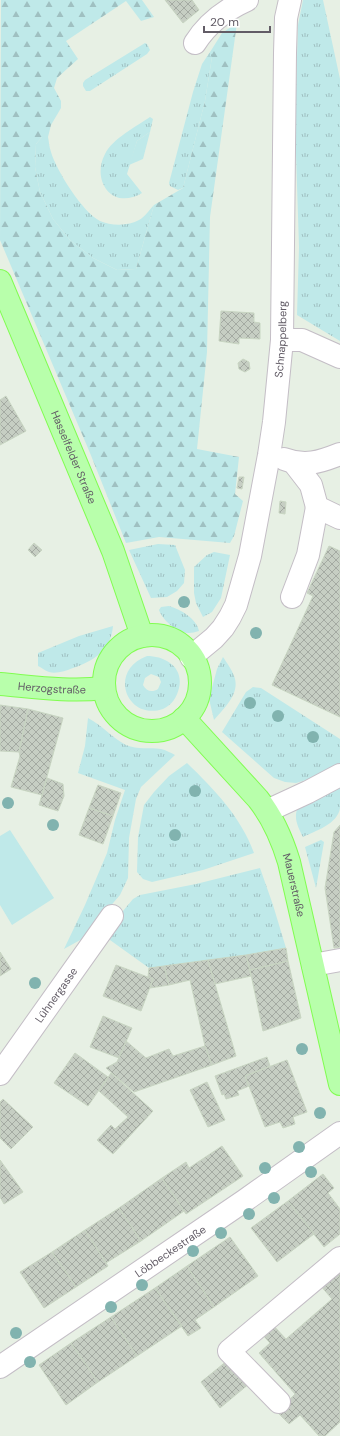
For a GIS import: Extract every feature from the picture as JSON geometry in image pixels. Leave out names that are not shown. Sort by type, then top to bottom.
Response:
[{"type":"main road","name":"Hasselfelder Straße","points":[[0,281],[112,551],[142,636]]},
{"type":"main road","points":[[142,636],[159,636],[170,639],[184,648],[191,657],[197,668],[199,685],[195,703],[184,718],[178,722],[165,729],[150,731],[135,728],[122,720],[112,709],[108,702],[104,688],[106,668],[116,652],[130,640],[142,636]]},
{"type":"main road","name":"Herzogstraße","points":[[0,684],[54,690],[104,688]]},
{"type":"main road","name":"Mauerstraße","points":[[184,718],[247,786],[267,811],[278,831],[289,862],[340,1084]]},
{"type":"street","points":[[195,43],[200,35],[214,21],[247,0]]},
{"type":"street","name":"Schnappelberg","points":[[191,657],[214,638],[223,628],[236,605],[250,556],[274,422],[282,340],[285,53],[286,18],[290,0]]},
{"type":"street","points":[[282,340],[302,340],[340,357]]},
{"type":"street","points":[[269,455],[294,463],[317,463],[340,454]]},
{"type":"street","points":[[292,597],[308,555],[317,507],[310,485],[294,463]]},
{"type":"street","points":[[317,507],[340,518]]},
{"type":"street","points":[[267,811],[340,775]]},
{"type":"street","name":"Lühnergasse","points":[[0,1074],[112,916]]},
{"type":"street","points":[[313,965],[340,960]]},
{"type":"street","name":"Löbbeckestraße","points":[[0,1367],[244,1201],[340,1133]]},
{"type":"street","points":[[279,1402],[229,1351],[340,1258]]},
{"type":"green space","points":[[1,0],[142,0],[154,17],[141,21],[126,1],[66,41],[78,59],[57,78],[54,88],[61,101],[61,108],[51,125],[48,137],[42,137],[36,144],[35,167],[40,192],[53,219],[70,240],[93,258],[117,270],[136,269],[154,205],[183,188],[205,101],[212,49],[222,33],[237,23],[210,217],[207,352],[197,449],[239,457],[235,494],[243,501],[234,536],[230,543],[159,537],[126,543],[90,453],[0,240]]},
{"type":"green space","points":[[303,0],[323,0],[340,79],[340,341],[297,315],[299,247],[295,123],[298,25]]},
{"type":"green space","points":[[145,43],[150,50],[147,54],[90,91],[86,91],[83,86],[85,80]]},
{"type":"green space","points":[[212,49],[205,101],[183,188],[178,190],[170,186],[169,183],[193,92],[202,64]]},
{"type":"green space","points":[[150,117],[153,119],[150,132],[137,141],[127,174],[142,193],[131,198],[122,198],[113,195],[107,190],[103,183],[101,174],[101,164],[105,154],[108,148],[119,138]]},
{"type":"green space","points":[[150,132],[143,159],[129,165],[137,141]]},
{"type":"green space","points":[[42,137],[48,137],[54,160],[64,180],[78,200],[93,216],[100,221],[115,224],[135,222],[141,219],[154,205],[136,269],[117,270],[93,258],[70,240],[53,219],[40,192],[35,167],[36,144]]},
{"type":"green space","points":[[158,544],[175,545],[185,570],[184,583],[177,591],[167,597],[151,598],[129,550]]},
{"type":"green space","points":[[214,552],[230,555],[221,598],[212,612],[203,617],[196,603],[194,593],[194,567],[207,555]]},
{"type":"green space","points":[[169,606],[178,609],[192,619],[199,631],[185,633],[170,625],[159,610],[161,607]]},
{"type":"green space","points":[[113,626],[112,634],[105,648],[88,662],[67,670],[52,673],[38,666],[38,653],[79,636]]},
{"type":"green space","points":[[147,656],[160,658],[172,664],[179,674],[180,681],[177,695],[169,705],[163,709],[150,711],[140,708],[132,701],[126,693],[125,683],[128,672],[135,663]],"holes":[[[151,674],[159,677],[161,682],[158,689],[149,691],[143,685],[145,678]]]},
{"type":"green space","points":[[223,657],[236,682],[230,700],[214,720],[209,699],[217,669]]},
{"type":"green space","points":[[253,687],[261,688],[340,739],[340,763],[306,780],[296,783],[285,782],[274,778],[222,732],[246,692]]},
{"type":"green space","points":[[88,718],[126,745],[161,749],[175,755],[141,787],[136,799],[129,838],[128,878],[120,895],[82,939],[64,949],[107,853],[115,820],[125,790],[78,773],[85,746]]},
{"type":"green space","points":[[187,763],[226,804],[242,827],[254,853],[203,870],[152,882],[143,879],[137,872],[138,837],[144,805],[169,776]]},
{"type":"green space","points":[[340,788],[340,808],[335,818],[331,823],[303,837],[296,819],[298,807]]},
{"type":"green space","points":[[10,830],[54,898],[12,925],[0,905],[0,836]]},
{"type":"green space","points":[[321,840],[324,842],[316,888],[305,847]]},
{"type":"green space","points":[[260,868],[286,948],[249,955],[149,968],[103,935],[133,899],[140,895],[196,884]]},
{"type":"building","points":[[165,0],[192,0],[199,10],[183,23]]},
{"type":"building","points":[[221,311],[254,313],[254,322],[260,323],[260,339],[239,338],[239,344],[219,341]]},
{"type":"building","points":[[243,359],[249,362],[250,369],[245,372],[239,369],[238,363]]},
{"type":"building","points":[[6,396],[26,431],[0,445],[0,400]]},
{"type":"building","points":[[239,477],[244,477],[242,489],[237,488]]},
{"type":"building","points":[[280,501],[286,502],[285,514],[279,513]]},
{"type":"building","points":[[34,543],[42,550],[35,557],[28,550]]},
{"type":"building","points":[[329,546],[340,551],[340,717],[272,685],[313,596],[307,593]]},
{"type":"building","points":[[0,705],[28,709],[19,752],[0,751]]},
{"type":"building","points":[[28,709],[63,718],[42,795],[11,787],[20,756],[19,752]]},
{"type":"building","points":[[47,778],[63,784],[64,796],[58,811],[39,805]]},
{"type":"building","points":[[98,785],[121,793],[113,816],[89,808]]},
{"type":"building","points":[[89,808],[113,816],[103,844],[79,835]]},
{"type":"building","points":[[340,825],[340,947],[334,948],[325,888],[334,832]]},
{"type":"building","points":[[286,948],[288,961],[250,970],[246,955]]},
{"type":"building","points":[[0,952],[11,969],[0,976]]},
{"type":"building","points":[[246,955],[251,976],[215,984],[208,960]]},
{"type":"building","points":[[208,960],[236,1056],[212,1065],[205,1046],[190,980],[169,985],[164,966]]},
{"type":"building","points":[[288,961],[301,1018],[263,1031],[250,970]]},
{"type":"building","points":[[116,965],[153,979],[141,1011],[103,996]]},
{"type":"building","points":[[164,966],[169,985],[150,988],[153,979],[148,977],[149,968]]},
{"type":"building","points":[[103,1016],[132,1028],[119,1058],[90,1047]]},
{"type":"building","points":[[126,1041],[146,1058],[169,1049],[173,1056],[205,1046],[212,1065],[134,1092],[106,1068],[117,1062]]},
{"type":"building","points":[[75,1053],[108,1077],[88,1106],[54,1083]]},
{"type":"building","points":[[267,1057],[270,1066],[245,1076],[249,1086],[237,1091],[239,1095],[226,1099],[224,1094],[222,1095],[215,1076]]},
{"type":"building","points":[[287,1060],[307,1112],[293,1117],[295,1124],[283,1128],[280,1122],[265,1127],[245,1076]]},
{"type":"building","points":[[111,1073],[153,1111],[113,1154],[97,1140],[111,1125],[115,1129],[128,1117],[99,1091]]},
{"type":"building","points":[[207,1082],[225,1120],[208,1127],[190,1090]]},
{"type":"building","points":[[3,1099],[33,1127],[11,1149],[0,1138],[0,1102]]},
{"type":"building","points":[[222,1146],[243,1176],[186,1214],[162,1178],[186,1162],[189,1168]]},
{"type":"building","points":[[0,1160],[23,1192],[4,1204],[0,1197]]},
{"type":"building","points":[[323,1174],[334,1188],[328,1193],[340,1209],[340,1234],[324,1247],[288,1201]]},
{"type":"building","points":[[162,1178],[184,1211],[141,1241],[119,1208]]},
{"type":"building","points":[[288,1201],[314,1234],[277,1262],[251,1228]]},
{"type":"building","points":[[119,1208],[141,1241],[106,1263],[85,1230]]},
{"type":"building","points":[[85,1230],[108,1266],[76,1287],[52,1252]]},
{"type":"building","points":[[230,1237],[258,1276],[214,1307],[187,1266]]},
{"type":"building","points":[[52,1252],[76,1287],[44,1308],[20,1272]]},
{"type":"building","points":[[187,1266],[214,1307],[195,1320],[201,1328],[188,1336],[155,1288]]},
{"type":"building","points":[[340,1267],[340,1422],[325,1436],[319,1436],[300,1415],[289,1424],[277,1412],[295,1394],[259,1353],[270,1343],[261,1333],[271,1323],[286,1339],[332,1299],[320,1285]]},
{"type":"building","points":[[155,1288],[182,1326],[137,1356],[111,1317]]},
{"type":"building","points":[[111,1317],[137,1356],[98,1382],[71,1343]]},
{"type":"building","points":[[71,1343],[98,1382],[66,1405],[39,1365]]},
{"type":"building","points":[[228,1360],[250,1383],[220,1408],[201,1382]]}]
